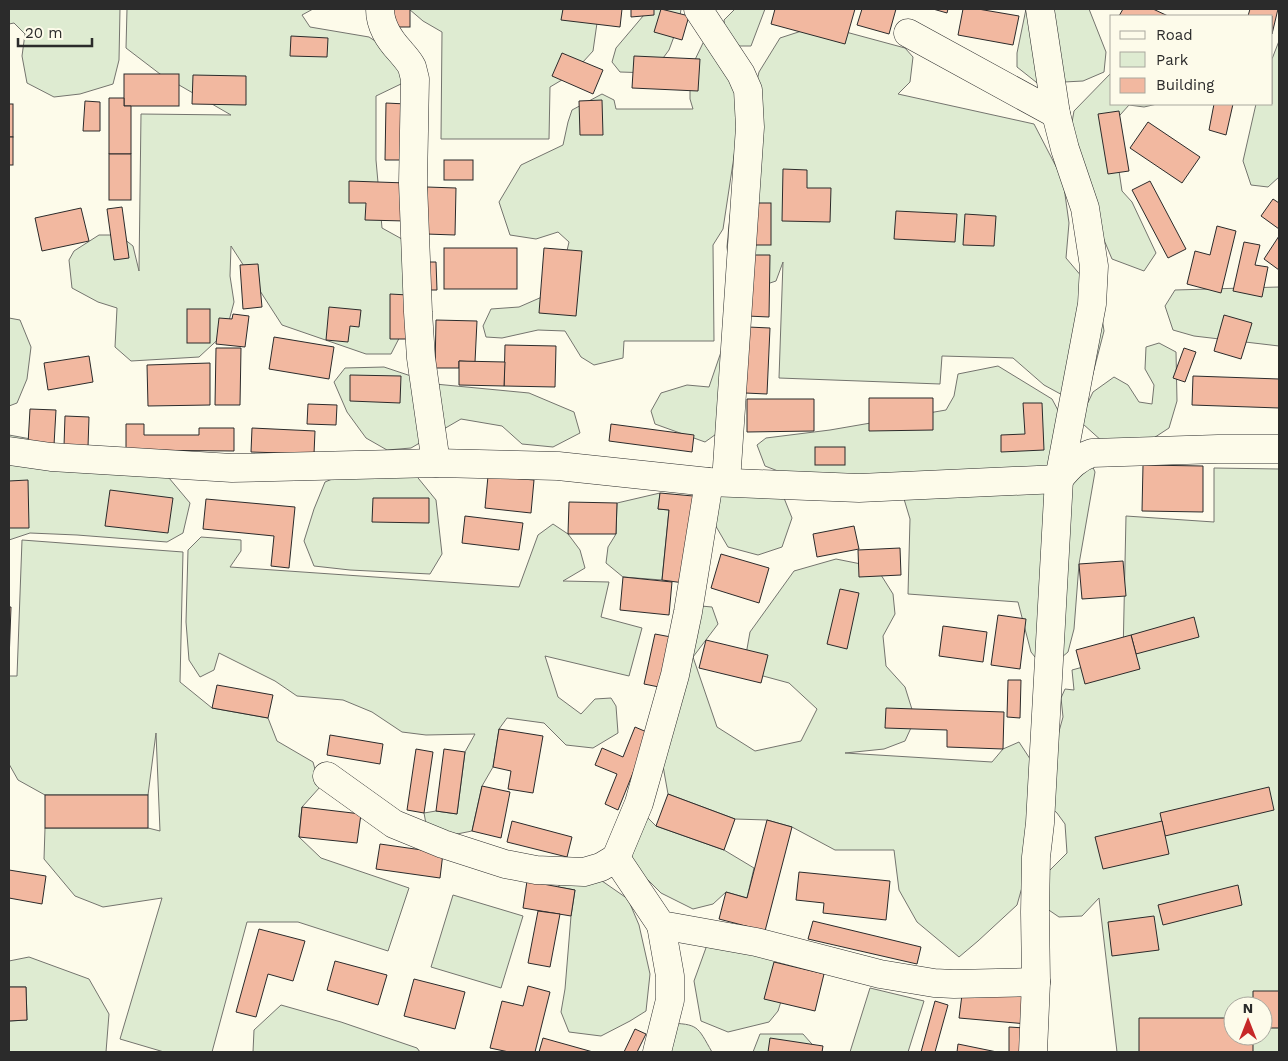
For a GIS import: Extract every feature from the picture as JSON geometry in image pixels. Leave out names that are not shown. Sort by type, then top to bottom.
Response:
[{"type":"street","points":[[380,9],[384,29],[392,43],[409,61],[415,79],[413,184],[418,312],[421,358],[436,464]]},
{"type":"street","points":[[327,776],[394,824],[443,844],[505,864],[536,870],[584,872],[601,867],[616,858],[640,804],[675,676],[718,482],[750,127],[748,90],[741,74],[698,9]]},
{"type":"street","points":[[1033,1052],[1036,982],[1036,857],[1041,813],[1059,479],[1092,304],[1094,266],[1085,208],[1064,149],[1056,114],[1040,9]]},
{"type":"street","points":[[908,33],[1056,114]]},
{"type":"street","points":[[9,451],[51,457],[232,468],[436,464],[558,466],[718,482],[859,488],[1059,479],[1076,460],[1092,453],[1279,449]]},
{"type":"street","points":[[616,858],[661,925],[670,976],[670,1000],[657,1052]]},
{"type":"street","points":[[661,925],[756,942],[880,974],[934,983],[1036,982]]},
{"type":"green space","points":[[9,9],[120,9],[119,60],[113,84],[80,94],[54,97],[27,83],[22,56],[25,34],[14,23],[9,24]]},
{"type":"green space","points":[[127,9],[313,9],[302,15],[310,27],[369,37],[398,56],[403,83],[376,96],[376,160],[382,228],[411,244],[414,309],[391,354],[366,354],[282,325],[231,246],[230,276],[234,302],[226,332],[199,357],[131,361],[115,347],[117,308],[98,302],[72,288],[69,260],[74,251],[99,235],[119,235],[133,246],[139,271],[141,114],[231,115],[160,74],[126,48]]},
{"type":"green space","points":[[409,9],[599,9],[593,51],[572,74],[550,87],[549,139],[441,139],[442,32],[423,21]]},
{"type":"green space","points":[[649,9],[681,9],[679,23],[669,50],[652,73],[620,72],[612,62],[616,48]]},
{"type":"green space","points":[[735,9],[765,9],[751,46],[738,46],[725,30],[724,20]]},
{"type":"green space","points":[[1026,9],[1089,9],[1106,52],[1104,72],[1083,81],[1041,86],[1017,67],[1017,53]]},
{"type":"green space","points":[[820,25],[905,48],[913,57],[910,82],[898,94],[1034,124],[1063,180],[1069,223],[1066,258],[1099,297],[1104,331],[1090,385],[1066,397],[1044,385],[1013,358],[942,356],[940,384],[779,378],[783,262],[776,281],[758,287],[730,272],[727,247],[729,225],[736,168],[759,72],[780,38]]},
{"type":"green space","points":[[704,41],[746,77],[723,229],[713,245],[714,341],[624,341],[623,358],[594,365],[581,357],[565,331],[538,330],[502,338],[486,337],[483,326],[491,309],[519,307],[558,290],[569,242],[558,232],[536,239],[510,235],[499,202],[521,165],[563,145],[572,110],[602,94],[614,100],[616,109],[693,109],[690,99],[690,70]]},
{"type":"green space","points":[[1279,41],[1279,177],[1268,187],[1251,185],[1243,161],[1256,105],[1273,105],[1273,56]]},
{"type":"green space","points":[[1110,74],[1110,105],[1129,105],[1112,124],[1122,191],[1132,202],[1156,253],[1144,271],[1112,259],[1097,223],[1069,139],[1074,111]]},
{"type":"green space","points":[[1129,105],[1153,105],[1144,107]]},
{"type":"green space","points":[[1279,287],[1279,346],[1194,336],[1173,330],[1165,306],[1175,290]]},
{"type":"green space","points":[[9,318],[20,320],[31,347],[27,379],[17,403],[9,406]]},
{"type":"green space","points":[[1159,343],[1176,352],[1177,401],[1169,428],[1143,445],[1103,442],[1083,424],[1082,415],[1093,392],[1114,377],[1128,385],[1139,402],[1152,404],[1154,385],[1145,369],[1146,347]]},
{"type":"green space","points":[[722,349],[719,432],[705,442],[655,424],[651,411],[661,393],[687,385],[709,387]]},
{"type":"green space","points":[[998,366],[1052,399],[1075,442],[1085,449],[1095,472],[1079,564],[1074,629],[1068,652],[1055,663],[1039,662],[1031,652],[1018,602],[908,594],[910,519],[901,489],[791,476],[765,466],[757,445],[766,438],[830,430],[946,410],[954,396],[958,374]]},
{"type":"green space","points":[[384,367],[435,384],[529,393],[574,412],[580,433],[553,447],[522,444],[502,426],[461,419],[411,448],[387,450],[366,438],[347,412],[334,382],[345,368]]},
{"type":"green space","points":[[9,435],[102,452],[169,478],[190,503],[183,533],[167,542],[30,533],[9,540]]},
{"type":"green space","points":[[1214,468],[1279,469],[1279,1052],[1117,1052],[1099,898],[1082,916],[1059,917],[1037,902],[1038,882],[1067,853],[1065,824],[1057,813],[1044,801],[1063,717],[1061,698],[1065,689],[1074,690],[1072,670],[1123,656],[1126,516],[1214,522]]},
{"type":"green space","points":[[356,469],[414,473],[436,500],[442,554],[430,574],[350,570],[314,566],[304,541],[325,482]]},
{"type":"green space","points":[[716,490],[784,498],[792,518],[782,547],[758,555],[728,547],[714,523]]},
{"type":"green space","points":[[660,493],[658,509],[669,510],[662,580],[623,577],[606,563],[608,547],[616,534],[617,503]]},
{"type":"green space","points":[[553,524],[568,534],[580,550],[585,568],[563,581],[609,582],[601,617],[642,628],[629,676],[545,656],[558,697],[581,714],[595,699],[611,698],[616,706],[618,733],[593,748],[566,745],[544,723],[507,718],[499,729],[493,767],[482,786],[472,831],[452,835],[426,824],[424,813],[436,811],[457,814],[465,752],[475,734],[426,735],[402,732],[372,712],[343,700],[297,696],[275,681],[219,653],[214,670],[200,677],[189,660],[186,622],[188,550],[201,537],[241,540],[241,551],[230,567],[519,587],[538,535]]},
{"type":"green space","points":[[22,540],[183,552],[180,682],[212,708],[268,718],[277,741],[313,762],[320,787],[302,807],[299,837],[321,858],[409,888],[388,951],[298,922],[247,922],[212,1052],[164,1052],[120,1039],[162,898],[103,907],[75,896],[44,859],[45,828],[148,828],[160,831],[156,733],[148,795],[45,795],[18,780],[9,764],[9,676],[17,676]]},
{"type":"green space","points":[[836,559],[876,567],[893,594],[895,614],[883,636],[886,666],[905,687],[915,719],[905,741],[884,749],[845,753],[992,762],[1003,749],[1019,742],[1036,768],[1038,831],[1017,905],[959,957],[917,922],[899,890],[894,850],[835,850],[792,827],[767,820],[735,819],[668,794],[663,766],[701,606],[712,607],[718,624],[693,657],[717,727],[755,751],[801,741],[817,709],[789,683],[752,673],[745,660],[750,632],[794,571]]},
{"type":"green space","points":[[643,813],[656,826],[724,850],[754,868],[747,898],[726,892],[713,904],[693,909],[661,893],[629,861]]},
{"type":"green space","points":[[592,874],[628,899],[639,925],[650,974],[646,1011],[601,1036],[569,1032],[561,1012],[575,890],[558,887],[567,875]]},
{"type":"green space","points":[[453,895],[523,916],[501,988],[431,967]]},
{"type":"green space","points":[[707,945],[783,956],[788,979],[778,1011],[769,1022],[728,1032],[701,1021],[694,981]]},
{"type":"green space","points":[[29,957],[89,979],[109,1014],[106,1052],[9,1052],[9,1021],[27,1020],[26,987],[9,987],[9,961]]},
{"type":"green space","points":[[870,988],[924,1001],[908,1052],[850,1052]]},
{"type":"green space","points":[[281,1005],[341,1022],[417,1048],[420,1052],[253,1052],[254,1030]]},
{"type":"green space","points":[[667,1023],[685,1024],[696,1028],[712,1052],[661,1052]]},
{"type":"green space","points":[[760,1034],[803,1034],[819,1052],[753,1052]]},
{"type":"building","points":[[391,9],[410,9],[410,27],[391,27]]},
{"type":"building","points":[[563,9],[622,9],[620,27],[561,20]]},
{"type":"building","points":[[631,9],[654,9],[654,15],[631,17]]},
{"type":"building","points":[[661,9],[689,16],[682,40],[654,32]]},
{"type":"building","points":[[775,9],[855,9],[845,44],[771,24]]},
{"type":"building","points":[[862,9],[896,9],[889,34],[857,25]]},
{"type":"building","points":[[933,9],[948,9],[947,13]]},
{"type":"building","points":[[963,9],[978,9],[1019,16],[1013,45],[958,35]]},
{"type":"building","points":[[1123,9],[1153,9],[1166,15],[1120,15]]},
{"type":"building","points":[[1250,9],[1278,9],[1273,30],[1273,15],[1248,15]]},
{"type":"building","points":[[291,36],[328,38],[327,57],[290,56]]},
{"type":"building","points":[[562,53],[603,70],[593,94],[552,76]]},
{"type":"building","points":[[634,56],[700,59],[698,91],[632,88]]},
{"type":"building","points":[[124,74],[179,74],[179,106],[124,106]]},
{"type":"building","points":[[193,75],[246,76],[246,105],[192,104]]},
{"type":"building","points":[[109,98],[124,98],[124,106],[131,106],[131,154],[109,154]]},
{"type":"building","points":[[602,100],[603,135],[580,135],[579,101]]},
{"type":"building","points":[[85,101],[100,102],[100,131],[83,131]]},
{"type":"building","points":[[386,103],[406,104],[404,160],[385,160]]},
{"type":"building","points":[[9,104],[13,104],[13,137],[9,137]]},
{"type":"building","points":[[1214,105],[1233,105],[1226,135],[1209,130]]},
{"type":"building","points":[[1119,111],[1129,171],[1108,174],[1098,114]]},
{"type":"building","points":[[1148,122],[1200,157],[1182,183],[1130,148]]},
{"type":"building","points":[[9,137],[13,137],[13,165],[9,165]]},
{"type":"building","points":[[109,154],[131,154],[131,200],[109,200]]},
{"type":"building","points":[[444,160],[473,160],[473,180],[444,180]]},
{"type":"building","points":[[783,169],[807,170],[807,188],[831,188],[830,222],[782,221]]},
{"type":"building","points":[[349,181],[406,183],[405,221],[365,220],[366,203],[349,203]]},
{"type":"building","points":[[1150,181],[1186,249],[1168,258],[1132,190]]},
{"type":"building","points":[[427,187],[456,188],[455,235],[426,234]]},
{"type":"building","points":[[1273,199],[1279,203],[1279,229],[1261,216]]},
{"type":"building","points":[[749,203],[771,203],[771,245],[749,245]]},
{"type":"building","points":[[122,207],[129,258],[114,260],[107,209]]},
{"type":"building","points":[[81,208],[89,241],[42,251],[35,218]]},
{"type":"building","points":[[896,211],[957,214],[955,242],[894,239]]},
{"type":"building","points":[[965,214],[996,216],[994,246],[963,245]]},
{"type":"building","points":[[1217,226],[1236,231],[1221,293],[1187,284],[1195,251],[1210,255]]},
{"type":"building","points":[[1279,236],[1279,270],[1264,259]]},
{"type":"building","points":[[1244,242],[1260,245],[1255,265],[1268,267],[1262,297],[1233,291]]},
{"type":"building","points":[[444,248],[517,248],[517,289],[444,289]]},
{"type":"building","points":[[544,248],[582,251],[576,316],[539,313]]},
{"type":"building","points":[[748,255],[770,255],[769,317],[747,316]]},
{"type":"building","points":[[425,262],[436,262],[437,290],[426,290]]},
{"type":"building","points":[[258,264],[262,307],[243,309],[240,265]]},
{"type":"building","points":[[390,294],[408,295],[407,339],[390,339]]},
{"type":"building","points":[[329,307],[361,310],[359,327],[350,326],[348,342],[326,340]]},
{"type":"building","points":[[187,309],[210,309],[210,343],[187,343]]},
{"type":"building","points":[[233,314],[249,316],[245,347],[216,344],[219,318],[232,319]]},
{"type":"building","points":[[1224,315],[1252,323],[1241,359],[1214,351]]},
{"type":"building","points":[[436,320],[477,321],[475,362],[459,361],[459,368],[435,368]]},
{"type":"building","points":[[748,327],[770,328],[767,394],[745,393]]},
{"type":"building","points":[[274,337],[334,347],[329,379],[269,369]]},
{"type":"building","points":[[505,345],[556,346],[555,387],[504,386]]},
{"type":"building","points":[[216,348],[241,348],[240,405],[215,405]]},
{"type":"building","points":[[1184,348],[1196,352],[1185,382],[1173,378]]},
{"type":"building","points":[[89,356],[93,382],[48,390],[44,363]]},
{"type":"building","points":[[459,361],[505,362],[504,386],[459,385]]},
{"type":"building","points":[[210,363],[210,405],[148,406],[147,365]]},
{"type":"building","points":[[350,375],[401,376],[400,403],[350,401]]},
{"type":"building","points":[[1193,376],[1279,379],[1279,408],[1192,405]]},
{"type":"building","points":[[869,398],[933,398],[933,430],[869,431]]},
{"type":"building","points":[[747,399],[814,399],[814,431],[747,432]]},
{"type":"building","points":[[1023,403],[1042,403],[1044,450],[1001,452],[1001,435],[1025,434]]},
{"type":"building","points":[[308,404],[337,405],[336,425],[307,424]]},
{"type":"building","points":[[30,409],[56,410],[54,445],[28,444]]},
{"type":"building","points":[[65,416],[89,417],[88,447],[64,446]]},
{"type":"building","points":[[126,424],[144,424],[144,435],[199,435],[199,428],[234,428],[234,451],[126,450]]},
{"type":"building","points":[[611,424],[694,435],[692,452],[609,441]]},
{"type":"building","points":[[252,428],[315,431],[314,454],[251,452]]},
{"type":"building","points":[[815,447],[845,447],[845,465],[815,465]]},
{"type":"building","points":[[1143,465],[1203,466],[1203,512],[1142,511]]},
{"type":"building","points":[[488,476],[534,480],[531,513],[485,508]]},
{"type":"building","points":[[28,480],[29,528],[9,528],[9,481]]},
{"type":"building","points":[[110,490],[173,498],[168,533],[105,526]]},
{"type":"building","points":[[660,493],[693,496],[684,583],[662,580],[669,510],[658,509]]},
{"type":"building","points":[[373,498],[429,498],[429,523],[372,522]]},
{"type":"building","points":[[206,499],[295,507],[289,568],[271,566],[274,536],[203,529]]},
{"type":"building","points":[[569,502],[617,503],[616,534],[568,534]]},
{"type":"building","points":[[465,516],[523,523],[519,550],[462,543]]},
{"type":"building","points":[[854,526],[859,549],[817,557],[813,534]]},
{"type":"building","points":[[900,548],[901,575],[859,577],[858,550]]},
{"type":"building","points":[[721,554],[769,568],[759,603],[711,588]]},
{"type":"building","points":[[1123,561],[1126,596],[1082,599],[1079,564]]},
{"type":"building","points":[[623,577],[672,582],[669,615],[620,610]]},
{"type":"building","points":[[840,589],[859,593],[847,649],[827,644]]},
{"type":"building","points":[[9,607],[11,607],[9,661]]},
{"type":"building","points":[[998,615],[1026,619],[1020,669],[991,665]]},
{"type":"building","points":[[1194,617],[1199,637],[1136,654],[1131,635]]},
{"type":"building","points":[[943,626],[987,632],[983,662],[939,656]]},
{"type":"building","points":[[655,634],[671,637],[659,687],[644,684]]},
{"type":"building","points":[[1131,635],[1140,669],[1085,684],[1076,650]]},
{"type":"building","points":[[706,640],[768,655],[761,683],[699,668]]},
{"type":"building","points":[[1008,680],[1021,680],[1020,718],[1007,717]]},
{"type":"building","points":[[217,685],[273,695],[268,718],[212,708]]},
{"type":"building","points":[[886,708],[1004,712],[1003,749],[947,747],[947,730],[885,728]]},
{"type":"building","points":[[635,727],[649,733],[618,810],[605,804],[617,774],[595,765],[602,748],[623,757]]},
{"type":"building","points":[[499,729],[543,736],[533,793],[508,789],[511,771],[493,767]]},
{"type":"building","points":[[330,735],[383,744],[380,764],[327,755]]},
{"type":"building","points":[[416,749],[433,752],[424,813],[407,810]]},
{"type":"building","points":[[444,749],[465,752],[457,814],[436,811]]},
{"type":"building","points":[[482,786],[510,792],[501,838],[472,831]]},
{"type":"building","points":[[1269,787],[1274,810],[1165,836],[1160,813]]},
{"type":"building","points":[[668,794],[735,819],[724,850],[656,826]]},
{"type":"building","points":[[45,795],[148,795],[148,828],[45,828]]},
{"type":"building","points":[[302,807],[361,814],[357,843],[299,837]]},
{"type":"building","points":[[767,820],[792,827],[765,931],[719,919],[726,892],[747,898]]},
{"type":"building","points":[[512,821],[572,837],[567,857],[507,842]]},
{"type":"building","points":[[1162,821],[1169,854],[1103,869],[1095,837]]},
{"type":"building","points":[[380,844],[443,853],[440,878],[376,869]]},
{"type":"building","points":[[9,870],[46,876],[42,904],[9,898]]},
{"type":"building","points":[[799,872],[890,881],[886,920],[823,913],[824,903],[796,900]]},
{"type":"building","points":[[527,881],[575,890],[571,916],[523,908]]},
{"type":"building","points":[[1238,885],[1242,905],[1163,925],[1158,905]]},
{"type":"building","points":[[538,911],[560,914],[550,967],[528,963]]},
{"type":"building","points":[[1154,916],[1159,950],[1112,956],[1108,922]]},
{"type":"building","points":[[813,921],[921,947],[917,964],[808,939]]},
{"type":"building","points":[[259,929],[305,941],[293,981],[268,974],[256,1017],[236,1012]]},
{"type":"building","points":[[335,961],[387,975],[378,1005],[327,990]]},
{"type":"building","points":[[774,962],[824,974],[815,1011],[764,999]]},
{"type":"building","points":[[414,979],[465,992],[455,1029],[404,1016]]},
{"type":"building","points":[[528,986],[550,992],[535,1052],[509,1052],[490,1048],[502,1001],[523,1006]]},
{"type":"building","points":[[9,987],[26,987],[27,1020],[9,1021]]},
{"type":"building","points":[[963,987],[1030,993],[1027,1024],[959,1018]]},
{"type":"building","points":[[1253,991],[1279,991],[1279,1028],[1273,1028],[1273,996],[1253,996]]},
{"type":"building","points":[[935,1001],[948,1005],[935,1052],[921,1052]]},
{"type":"building","points":[[1139,1018],[1223,1018],[1223,1046],[1253,1046],[1253,1052],[1139,1052]]},
{"type":"building","points":[[1009,1027],[1025,1028],[1025,1052],[1009,1052]]},
{"type":"building","points":[[635,1029],[646,1034],[637,1052],[624,1052]]},
{"type":"building","points":[[543,1038],[593,1052],[539,1052]]},
{"type":"building","points":[[770,1038],[823,1046],[822,1052],[768,1052]]},
{"type":"building","points":[[958,1044],[997,1052],[957,1052]]}]
